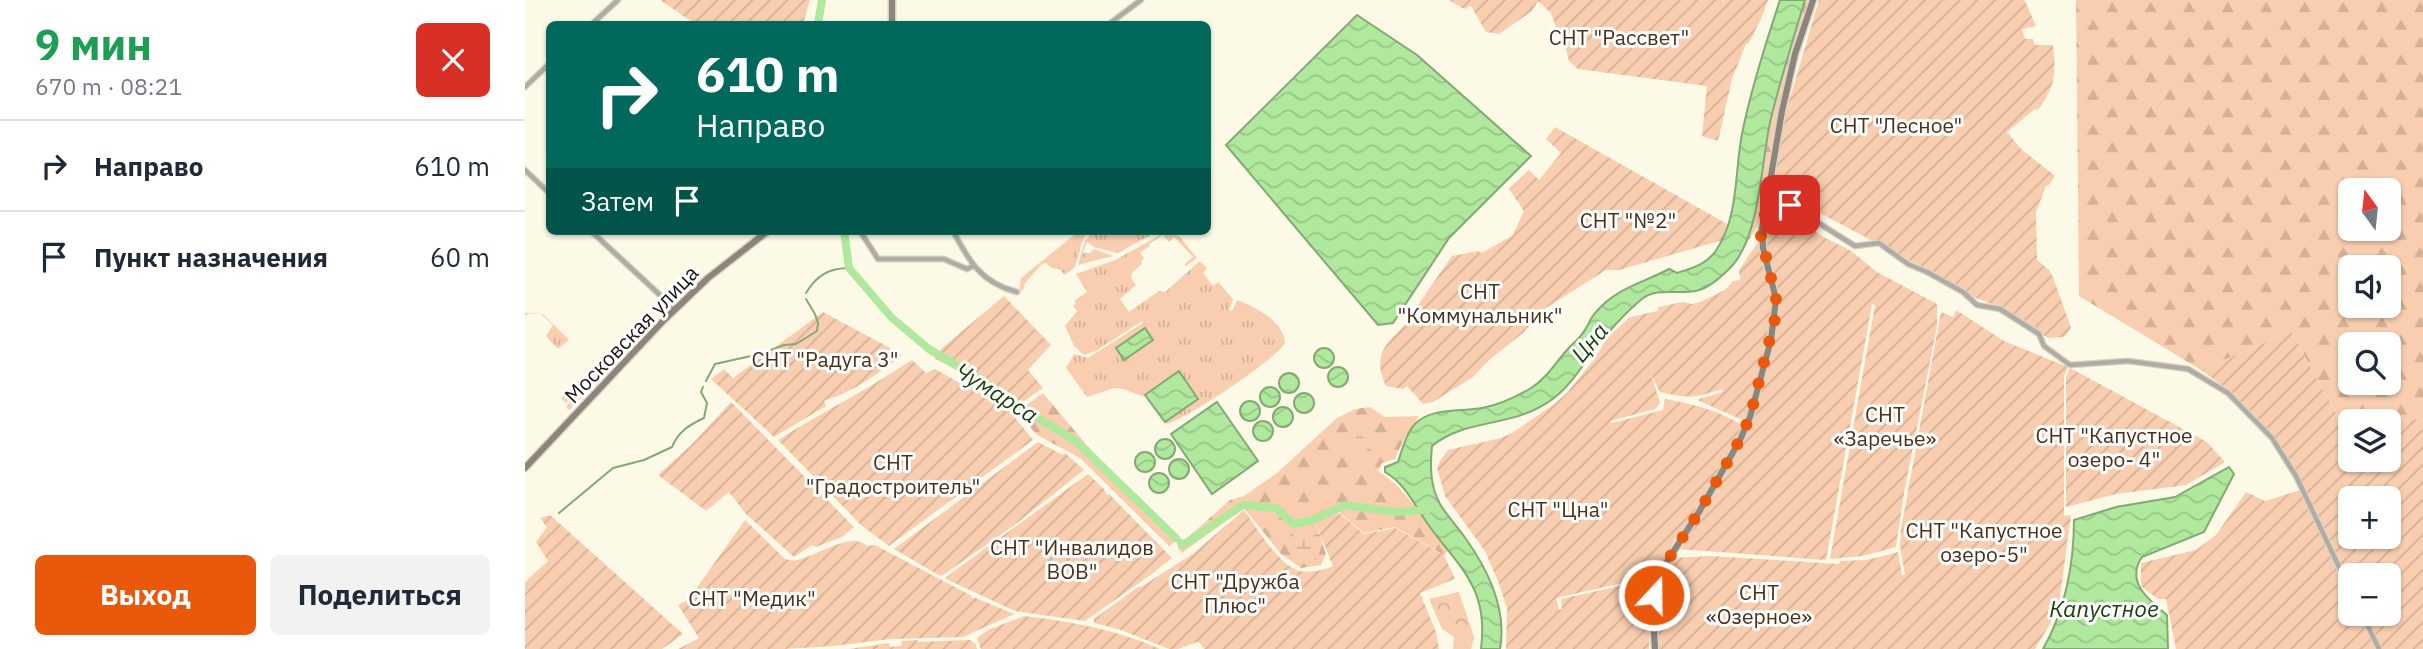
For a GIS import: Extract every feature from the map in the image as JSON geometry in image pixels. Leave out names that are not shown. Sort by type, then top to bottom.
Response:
[{"type":"street","points":[[594,21],[618,0]]},
{"type":"street","points":[[892,0],[892,21]]},
{"type":"street","points":[[1113,21],[1141,0]]},
{"type":"street","points":[[1655,649],[1653,617],[1656,585],[1664,566],[1698,514],[1746,426],[1771,340],[1776,299],[1761,236],[1781,111],[1795,54],[1813,0]]},
{"type":"street","points":[[525,87],[546,67]]},
{"type":"street","points":[[525,170],[546,189]]},
{"type":"street","points":[[1767,203],[1790,205],[1854,246],[1879,243],[1908,264],[1963,292],[1977,305],[2000,309],[2039,334],[2044,346],[2070,365],[2128,361],[2188,369],[2209,380],[2228,393],[2271,438],[2295,476],[2338,565]]},
{"type":"street","points":[[595,235],[675,309]]},
{"type":"street","name":"Московская улица","points":[[525,468],[675,309],[708,278],[763,235]]},
{"type":"street","points":[[863,235],[878,259],[944,259],[967,270],[973,266]]},
{"type":"street","points":[[955,235],[973,266],[993,282],[1017,292]]},
{"type":"street","points":[[2368,626],[2379,649]]},
{"type":"green space","points":[[660,0],[810,0],[804,21],[691,21]]},
{"type":"green space","name":"СНТ \"Рассвет\"","points":[[1449,0],[1768,0],[1732,79],[1718,141],[1702,136],[1707,86],[1578,69],[1569,61],[1564,41],[1551,13],[1538,1],[1532,11],[1499,34],[1486,32],[1471,6],[1464,9]]},
{"type":"green space","points":[[1805,0],[1812,0],[1777,126],[1765,204],[1754,233],[1745,245],[1763,174],[1770,121]]},
{"type":"green space","name":"СНТ \"Лесное\"","points":[[1819,0],[2024,0],[2036,26],[2022,29],[2025,39],[2033,39],[2035,45],[2053,45],[2054,72],[2051,86],[2038,110],[2035,109],[2007,132],[2021,149],[2055,176],[2046,186],[2036,212],[2037,260],[2053,277],[2071,328],[2064,337],[2048,338],[2000,307],[1973,297],[1962,288],[1814,210],[1775,196],[1777,184],[1772,182],[1784,118]]},
{"type":"green space","points":[[2076,0],[2423,0],[2423,418],[2401,422],[2401,409],[2338,409],[2338,417],[2291,331],[2201,370],[2079,296]]},
{"type":"green space","name":"СНТ \"Коммунальник\"","points":[[1555,127],[1727,224],[1723,240],[1619,270],[1606,270],[1527,321],[1529,326],[1523,333],[1489,360],[1473,377],[1433,402],[1423,404],[1407,386],[1403,389],[1386,386],[1380,363],[1385,347],[1414,314],[1452,256],[1478,251],[1481,253],[1512,236],[1524,211],[1509,189],[1529,170],[1539,180],[1561,153],[1546,139]]},
{"type":"green space","name":"СНТ «Заречье»","points":[[1769,208],[1781,208],[1822,236],[1851,251],[1877,272],[1937,304],[1937,326],[1896,547],[1863,556],[1830,559],[1875,305],[1872,304],[1826,560],[1678,549],[1737,453],[1752,420],[1779,303],[1763,236],[1765,216]]},
{"type":"green space","points":[[1074,235],[1086,235],[1075,267],[1065,275],[1046,263],[1025,283],[1023,290],[1019,291],[1021,278]]},
{"type":"green space","points":[[1089,235],[1151,235],[1118,253],[1094,247],[1087,242],[1083,253],[1090,253],[1094,249],[1113,256],[1078,265]]},
{"type":"green space","points":[[1163,235],[1140,252],[1144,258],[1142,264],[1132,273],[1131,278],[1136,285],[1120,299],[1129,312],[1159,291],[1165,292],[1200,261],[1207,268],[1203,273],[1213,286],[1218,282],[1233,299],[1229,310],[1232,311],[1237,300],[1260,311],[1280,328],[1285,343],[1230,388],[1167,424],[1165,422],[1198,399],[1142,396],[1114,388],[1087,397],[1066,368],[1074,354],[1088,358],[1143,323],[1142,321],[1096,351],[1084,355],[1074,346],[1065,326],[1077,311],[1073,306],[1076,304],[1074,301],[1087,292],[1076,274],[1115,260]]},
{"type":"green space","points":[[1163,235],[1179,236],[1197,258],[1184,265],[1193,257],[1174,237],[1169,242]]},
{"type":"green space","name":"СНТ \"Цна\"","points":[[1758,242],[1771,285],[1773,314],[1745,421],[1699,401],[1723,392],[1722,389],[1692,396],[1660,392],[1651,374],[1660,403],[1655,409],[1610,421],[1612,423],[1663,410],[1665,399],[1695,405],[1742,425],[1730,454],[1688,526],[1678,533],[1653,583],[1631,581],[1556,598],[1559,610],[1562,609],[1561,599],[1633,583],[1652,586],[1649,649],[1506,649],[1507,608],[1498,581],[1485,551],[1445,496],[1437,468],[1440,461],[1448,450],[1512,433],[1553,405],[1567,393],[1607,338],[1630,317],[1658,311],[1658,307],[1700,302],[1725,290],[1733,281],[1740,280],[1739,270]]},
{"type":"green space","points":[[1004,296],[1051,345],[1028,370],[1043,388],[1014,408],[987,387],[935,359],[942,348]]},
{"type":"green space","name":"СНТ \"Капустное озеро-5\"","points":[[1956,310],[2004,341],[2068,367],[2064,376],[2064,516],[2071,515],[2059,604],[2052,604],[2051,622],[2035,649],[1657,649],[1655,613],[1658,589],[1673,558],[1710,556],[1839,564],[1840,561],[1867,560],[1898,552],[1902,575],[1905,575],[1900,546],[1901,529],[1941,312],[1953,317]]},
{"type":"green space","name":"СНТ \"Радуга 3\"","points":[[823,312],[901,354],[900,357],[856,387],[824,401],[826,406],[774,437],[711,379],[724,369],[733,378]]},
{"type":"green space","points":[[525,313],[543,314],[569,340],[558,349],[546,336],[553,325],[541,314],[525,316]]},
{"type":"green space","points":[[2291,331],[2338,417],[2338,472],[2401,472],[2401,422],[2423,418],[2423,649],[2176,649],[2166,599],[2158,599],[2141,586],[2141,563],[2196,550],[2216,535],[2246,492],[2265,501],[2304,489],[2269,432],[2228,390],[2201,370]]},
{"type":"green space","name":"СНТ \"Градостроитель\"","points":[[912,360],[926,373],[935,369],[965,386],[970,383],[1003,403],[1033,440],[889,546],[862,526],[778,440]]},
{"type":"green space","name":"СНТ \"Капустное озеро- 4\"","points":[[2070,368],[2207,442],[2225,462],[2186,485],[2116,494],[2066,507],[2066,377]]},
{"type":"green space","points":[[582,376],[590,384],[598,378],[599,380],[569,410],[566,407],[577,393],[566,403],[561,398]]},
{"type":"green space","points":[[1043,393],[1101,462],[1179,539],[1169,546],[1080,458],[1037,435],[1017,412]]},
{"type":"green space","points":[[731,402],[854,527],[842,537],[816,547],[812,545],[794,557],[746,514],[729,492],[706,511],[658,475],[692,444]]},
{"type":"green space","points":[[1370,407],[1385,417],[1419,416],[1395,459],[1382,463],[1378,471],[1399,488],[1416,508],[1448,551],[1444,555],[1395,527],[1364,533],[1339,512],[1314,520],[1326,554],[1321,565],[1301,568],[1281,554],[1244,508],[1182,553],[1177,547],[1230,500],[1244,496],[1277,473],[1337,418],[1355,409]]},
{"type":"green space","points":[[1364,427],[1371,450],[1362,457],[1351,447],[1358,430]]},
{"type":"green space","points":[[1038,442],[1063,455],[1065,453],[1084,470],[1013,526],[943,575],[940,576],[894,549]]},
{"type":"green space","name":"СНТ \"Инвалидов ВОВ\"","points":[[1088,474],[1172,558],[1085,621],[1015,611],[946,579],[946,577]]},
{"type":"green space","name":"СНТ \"Дружба Плюс\"","points":[[1244,510],[1276,554],[1300,571],[1317,571],[1333,566],[1314,520],[1339,513],[1364,534],[1395,528],[1444,555],[1455,579],[1420,593],[1436,632],[1439,649],[1204,649],[1197,642],[1178,649],[1169,649],[1121,630],[1094,623],[1094,619],[1138,587],[1194,553]]},
{"type":"green space","points":[[550,515],[683,634],[662,649],[525,649],[525,582],[548,561],[536,542],[547,527],[540,518]]},
{"type":"green space","name":"СНТ \"Медик\"","points":[[745,520],[785,559],[805,558],[852,541],[867,546],[875,545],[972,598],[1014,614],[963,637],[890,639],[784,649],[678,649],[699,638],[678,605],[688,600]]},
{"type":"green space","points":[[1313,520],[1322,540],[1318,559],[1300,565],[1287,544],[1293,524]]},
{"type":"green space","points":[[1459,592],[1474,637],[1471,649],[1453,649],[1454,637],[1442,629],[1429,599]]},
{"type":"green space","points":[[1024,616],[1093,627],[1160,649],[981,649],[977,638],[988,630]]},
{"type":"green space","points":[[970,640],[976,644],[977,649],[849,649],[889,643],[890,647],[901,646],[902,641]]},
{"type":"water","name":"Цна","points":[[1780,0],[1805,0],[1771,118],[1754,219],[1740,256],[1729,269],[1703,289],[1655,293],[1642,299],[1608,333],[1567,386],[1539,408],[1460,431],[1432,446],[1431,476],[1434,490],[1443,508],[1482,564],[1498,605],[1501,620],[1500,649],[1481,649],[1481,612],[1469,580],[1405,489],[1385,472],[1385,467],[1398,462],[1409,432],[1422,419],[1447,411],[1488,407],[1525,391],[1546,375],[1580,336],[1594,314],[1612,297],[1669,269],[1677,273],[1694,267],[1713,254],[1724,235],[1733,206],[1740,144],[1747,113]]},
{"type":"water","points":[[1357,15],[1417,55],[1531,156],[1449,238],[1393,323],[1378,325],[1226,145]]},
{"type":"water","points":[[1145,328],[1153,340],[1124,360],[1116,348]]},
{"type":"water","points":[[1320,348],[1328,348],[1334,358],[1328,368],[1320,368],[1314,362],[1314,354]]},
{"type":"water","points":[[1334,367],[1342,367],[1348,377],[1342,387],[1334,387],[1328,381],[1328,373]]},
{"type":"water","points":[[1179,371],[1198,399],[1165,422],[1145,395]]},
{"type":"water","points":[[1285,373],[1293,373],[1299,383],[1293,393],[1285,393],[1279,387],[1279,379]]},
{"type":"water","points":[[1266,387],[1274,387],[1280,397],[1274,407],[1266,407],[1260,401],[1260,393]]},
{"type":"water","points":[[1300,393],[1308,393],[1314,403],[1308,413],[1300,413],[1294,407],[1294,399]]},
{"type":"water","points":[[1246,401],[1254,401],[1260,411],[1254,421],[1246,421],[1240,415],[1240,407]]},
{"type":"water","points":[[1217,402],[1258,461],[1212,494],[1171,434]]},
{"type":"water","points":[[1279,407],[1287,407],[1293,417],[1287,427],[1279,427],[1273,421],[1273,413]]},
{"type":"water","points":[[1259,421],[1267,421],[1273,431],[1267,441],[1259,441],[1253,435],[1253,427]]},
{"type":"water","points":[[1161,439],[1169,439],[1175,449],[1169,459],[1161,459],[1155,453],[1155,445]]},
{"type":"water","points":[[1141,452],[1149,452],[1155,462],[1149,472],[1141,472],[1135,466],[1135,458]]},
{"type":"water","points":[[1175,459],[1183,459],[1189,469],[1183,479],[1175,479],[1169,473],[1169,465]]},
{"type":"water","name":"Капустное","points":[[2229,467],[2234,474],[2204,532],[2142,557],[2137,566],[2136,574],[2141,590],[2167,615],[2168,649],[2043,649],[2057,619],[2067,587],[2074,520],[2116,507],[2175,497]]},
{"type":"water","points":[[1155,473],[1163,473],[1169,483],[1163,493],[1155,493],[1149,487],[1149,479]]},
{"type":"waterway","name":"Чумарса","points":[[818,21],[822,0]]},
{"type":"waterway","name":"Чумарса","points":[[845,235],[849,268],[892,318],[929,349],[1076,441],[1176,538]]},
{"type":"waterway","points":[[806,293],[824,274],[849,268]]},
{"type":"waterway","points":[[706,381],[715,364],[796,344],[817,331],[815,314],[806,299]]},
{"type":"waterway","points":[[559,513],[613,468],[644,460],[672,447],[677,437],[704,418],[707,403],[701,392],[703,387]]},
{"type":"waterway","name":"Чумарса","points":[[1181,543],[1183,545],[1243,505],[1276,508],[1293,524],[1313,520],[1345,505],[1395,512],[1427,510]]},
{"type":"route","points":[[1654,595],[1664,566],[1699,512],[1750,417],[1775,319],[1776,299],[1762,242],[1763,221],[1767,203],[1790,205]]},
{"type":"park label","name":"СНТ \"№2\"","points":[[1628,220]]},
{"type":"park label","name":"СНТ «Озерное»","points":[[1759,604]]}]
